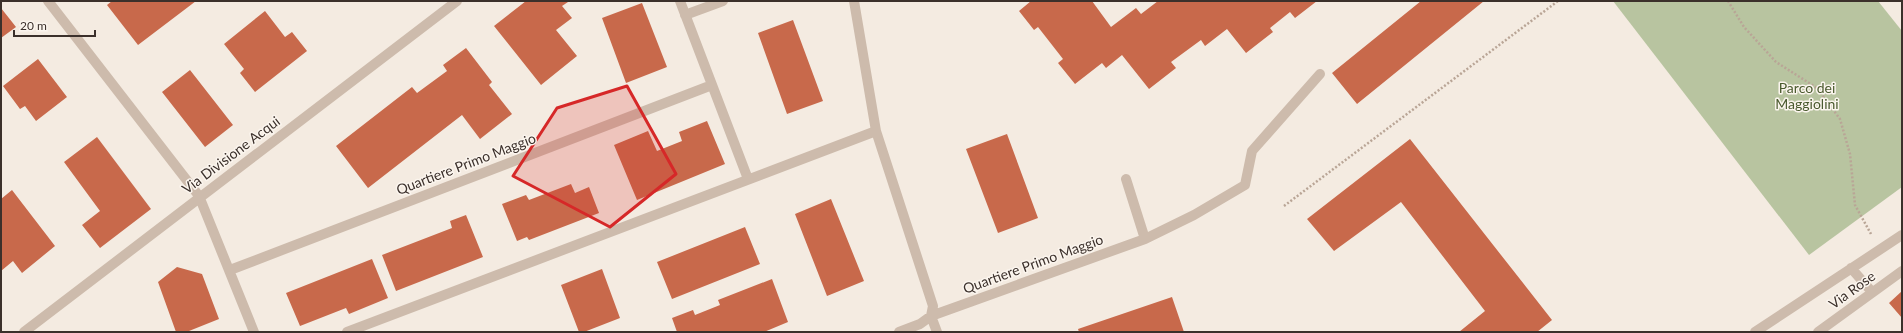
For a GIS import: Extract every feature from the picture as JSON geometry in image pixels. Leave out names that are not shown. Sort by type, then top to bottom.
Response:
[{"type":"street","points":[[48,1],[199,196],[254,332]]},
{"type":"street","name":"Via Divisione Acqui","points":[[24,332],[199,196],[457,1]]},
{"type":"street","points":[[680,1],[748,179]]},
{"type":"street","points":[[685,15],[723,1]]},
{"type":"street","points":[[854,1],[876,131],[933,306],[931,316],[936,332]]},
{"type":"street","name":"Quartiere Primo Maggio","points":[[899,332],[920,324],[931,316],[1145,239],[1194,215],[1244,185],[1252,151],[1320,74]]},
{"type":"street","name":"Quartiere Primo Maggio","points":[[230,270],[712,85]]},
{"type":"street","points":[[347,332],[876,131]]},
{"type":"street","points":[[1126,179],[1145,239]]},
{"type":"street","points":[[1755,332],[1902,235]]},
{"type":"street","points":[[1851,268],[1872,292]]},
{"type":"street","name":"Via Rose","points":[[1818,332],[1902,271]]},
{"type":"path","points":[[1284,206],[1558,1]]},
{"type":"path","points":[[1728,1],[1744,27],[1776,62],[1816,88],[1840,119],[1850,154],[1855,205],[1880,249]]},
{"type":"highlighted area","points":[[627,86],[676,174],[610,227],[513,176],[557,108]]},
{"type":"green space","name":"Parco dei Maggiolini","points":[[1613,1],[1878,1],[1902,31],[1902,187],[1809,255]]},
{"type":"building","points":[[112,1],[196,1],[138,45],[107,5]]},
{"type":"building","points":[[526,1],[568,1],[562,6],[572,18],[556,30],[577,56],[541,85],[494,26]]},
{"type":"building","points":[[1031,1],[1092,1],[1111,27],[1136,8],[1141,14],[1158,1],[1317,1],[1295,18],[1290,12],[1270,28],[1273,32],[1246,53],[1227,29],[1205,46],[1201,40],[1171,62],[1176,68],[1149,89],[1122,55],[1106,68],[1102,63],[1075,84],[1058,63],[1063,59],[1038,27],[1034,30],[1019,11]]},
{"type":"building","points":[[1421,1],[1484,1],[1357,104],[1332,73]]},
{"type":"building","points":[[642,3],[667,67],[626,83],[602,18]]},
{"type":"building","points":[[1,8],[16,27],[1,38]]},
{"type":"building","points":[[265,11],[285,37],[292,32],[307,51],[255,92],[240,73],[244,69],[224,44]]},
{"type":"building","points":[[793,20],[823,101],[787,114],[758,33]]},
{"type":"building","points":[[466,48],[492,82],[489,85],[512,114],[480,139],[462,115],[368,188],[336,146],[412,87],[417,93],[447,71],[443,65]]},
{"type":"building","points":[[38,59],[67,97],[36,121],[25,106],[20,109],[3,86]]},
{"type":"building","points":[[190,70],[233,125],[205,147],[162,92]]},
{"type":"building","points":[[707,121],[725,164],[637,200],[614,145],[648,131],[657,151],[682,141],[679,132]]},
{"type":"building","points":[[1007,134],[1038,218],[998,233],[966,149]]},
{"type":"building","points":[[97,137],[151,209],[100,248],[82,225],[100,211],[64,162]]},
{"type":"building","points":[[1410,139],[1552,320],[1537,332],[1459,332],[1485,311],[1401,202],[1334,251],[1307,219]]},
{"type":"building","points":[[571,184],[575,193],[589,187],[599,213],[529,240],[527,237],[517,241],[502,204],[526,195],[529,200]]},
{"type":"building","points":[[12,190],[55,246],[22,273],[13,261],[1,271],[1,199]]},
{"type":"building","points":[[831,199],[864,281],[827,296],[795,214]]},
{"type":"building","points":[[466,215],[483,257],[396,291],[382,255],[452,228],[450,221]]},
{"type":"building","points":[[745,227],[760,264],[672,299],[657,262]]},
{"type":"building","points":[[372,259],[388,298],[349,314],[346,308],[300,326],[286,293]]},
{"type":"building","points":[[177,267],[202,274],[219,319],[189,332],[176,332],[158,282]]},
{"type":"building","points":[[602,269],[620,318],[584,332],[579,332],[561,285]]},
{"type":"building","points":[[772,279],[788,322],[764,332],[677,332],[672,318],[693,310],[695,315],[720,305],[718,300]]},
{"type":"building","points":[[1902,291],[1902,318],[1889,303]]},
{"type":"building","points":[[1172,297],[1184,332],[1079,332],[1078,329]]}]
